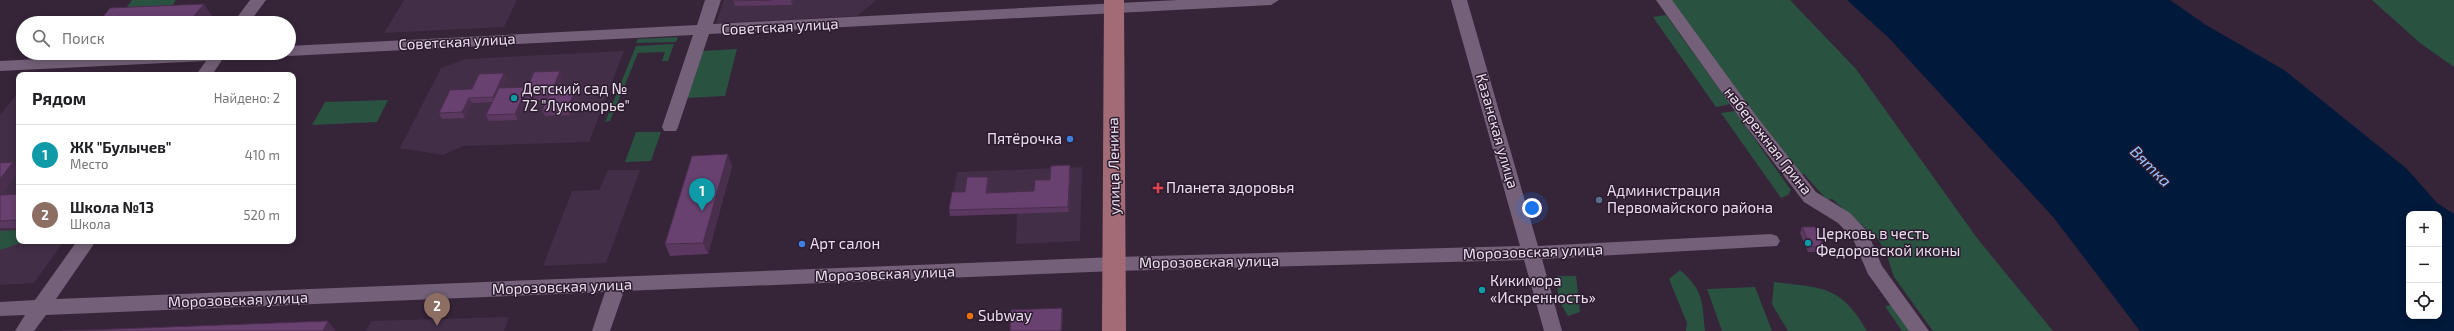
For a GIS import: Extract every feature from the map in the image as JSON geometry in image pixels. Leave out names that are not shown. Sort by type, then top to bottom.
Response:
[{"type":"main road","name":"улица Ленина","points":[[1113,4],[1116,264],[1114,331]]},
{"type":"street","points":[[246,16],[258,0]]},
{"type":"street","points":[[670,127],[713,0]]},
{"type":"street","name":"Советская улица","points":[[296,51],[702,31],[1113,4],[1271,0]]},
{"type":"street","name":"Казанская улица","points":[[1459,0],[1553,331]]},
{"type":"street","name":"набережная Грина","points":[[1664,0],[1751,121],[1810,197],[1844,218],[1861,236],[1874,269],[1920,331]]},
{"type":"street","points":[[0,66],[109,60]]},
{"type":"street","points":[[206,72],[214,60]]},
{"type":"street","name":"Морозовская улица","points":[[0,309],[1116,264],[1531,253],[1771,241]]},
{"type":"street","points":[[24,331],[85,244]]},
{"type":"street","points":[[601,331],[616,285]]},
{"type":"shaded area","points":[[404,0],[517,0],[504,27],[384,33]]},
{"type":"shaded area","points":[[724,0],[877,0],[857,16],[716,23]]},
{"type":"shaded area","points":[[624,51],[589,142],[463,146],[443,155],[400,148],[441,68],[466,59]]},
{"type":"shaded area","points":[[16,96],[16,244],[62,244],[34,283],[0,285],[0,115]]},
{"type":"shaded area","points":[[1082,167],[1080,241],[1016,244],[1017,214],[950,216],[957,172]]},
{"type":"shaded area","points":[[608,170],[640,170],[606,263],[543,266],[572,191],[599,190]]},
{"type":"shaded area","points":[[509,317],[504,331],[366,331],[371,321]]},
{"type":"green space","points":[[132,0],[176,0],[167,13],[121,15]]},
{"type":"green space","points":[[1670,0],[1790,0],[1856,69],[1977,238],[2053,331],[1933,331],[1894,277],[1886,253],[1878,239],[1832,199],[1827,200],[1804,174],[1797,176]]},
{"type":"green space","points":[[2372,0],[2454,0],[2454,67],[2420,43]]},
{"type":"green space","points":[[1666,15],[1730,104],[1716,107],[1653,17]]},
{"type":"green space","points":[[678,37],[676,42],[636,43],[638,39]]},
{"type":"green space","points":[[674,44],[668,61],[662,61],[665,52],[638,53],[610,121],[605,122],[636,46]]},
{"type":"green space","points":[[737,49],[725,96],[687,98],[702,51]]},
{"type":"green space","points":[[388,100],[377,122],[312,125],[325,102]]},
{"type":"green space","points":[[1735,111],[1791,190],[1788,195],[1781,198],[1721,113]]},
{"type":"green space","points":[[636,132],[661,132],[651,161],[625,162]]},
{"type":"green space","points":[[16,230],[16,244],[17,244],[0,250],[0,231]]},
{"type":"green space","points":[[1680,270],[1694,284],[1698,291],[1702,304],[1705,331],[1686,331],[1687,323],[1669,279]]},
{"type":"green space","points":[[1557,276],[1576,276],[1580,312],[1568,316],[1558,299]]},
{"type":"green space","points":[[1774,282],[1818,288],[1839,297],[1858,316],[1867,331],[1788,331],[1772,304]]},
{"type":"green space","points":[[1755,287],[1772,331],[1722,331],[1707,289]]},
{"type":"green space","points":[[1894,305],[1912,331],[1902,331],[1885,306]]},
{"type":"water","name":"Вятка","points":[[1847,0],[2170,0],[2206,25],[2284,70],[2407,169],[2437,203],[2454,214],[2454,331],[2140,331],[2054,218],[1889,38]]},
{"type":"building","points":[[733,0],[772,0],[733,1]]},
{"type":"building","points":[[204,4],[194,16],[104,16],[110,8]]},
{"type":"building","points":[[560,71],[554,86],[577,85],[567,110],[542,111],[549,95],[524,96],[534,72]]},
{"type":"building","points":[[504,73],[493,97],[469,98],[462,112],[439,113],[450,90],[472,89],[479,74]]},
{"type":"building","points":[[527,87],[515,114],[486,115],[499,88]]},
{"type":"building","points":[[728,154],[703,243],[665,244],[692,156]]},
{"type":"building","points":[[13,162],[0,179],[0,163]]},
{"type":"building","points":[[1070,165],[1068,207],[949,210],[952,192],[965,192],[967,177],[988,177],[986,193],[1034,191],[1035,180],[1050,180],[1051,166]]},
{"type":"building","points":[[16,194],[16,220],[0,221],[0,195]]},
{"type":"building","points":[[1802,227],[1815,227],[1824,246],[1811,247]]},
{"type":"building","points":[[1062,308],[1061,331],[1010,331],[1011,310]]},
{"type":"building","points":[[328,321],[323,331],[62,331]]},
{"type":"place","name":"Детский сад № 72 \"Лукоморье\"","points":[[514,98]]},
{"type":"place","name":"Пятёрочка","points":[[1070,139]]},
{"type":"place","name":"Планета здоровья","points":[[1158,188]]},
{"type":"place","name":"Администрация Первомайского района","points":[[1599,200]]},
{"type":"place","name":"ЖК \"Булычев\"","points":[[702,211]]},
{"type":"place","name":"Церковь в честь Федоровской иконы","points":[[1808,243]]},
{"type":"place","name":"Арт салон","points":[[802,244]]},
{"type":"place","name":"Кикимора «Искренность»","points":[[1482,290]]},
{"type":"place","name":"Subway","points":[[970,316]]},
{"type":"place","name":"Школа №13","points":[[437,326]]}]
